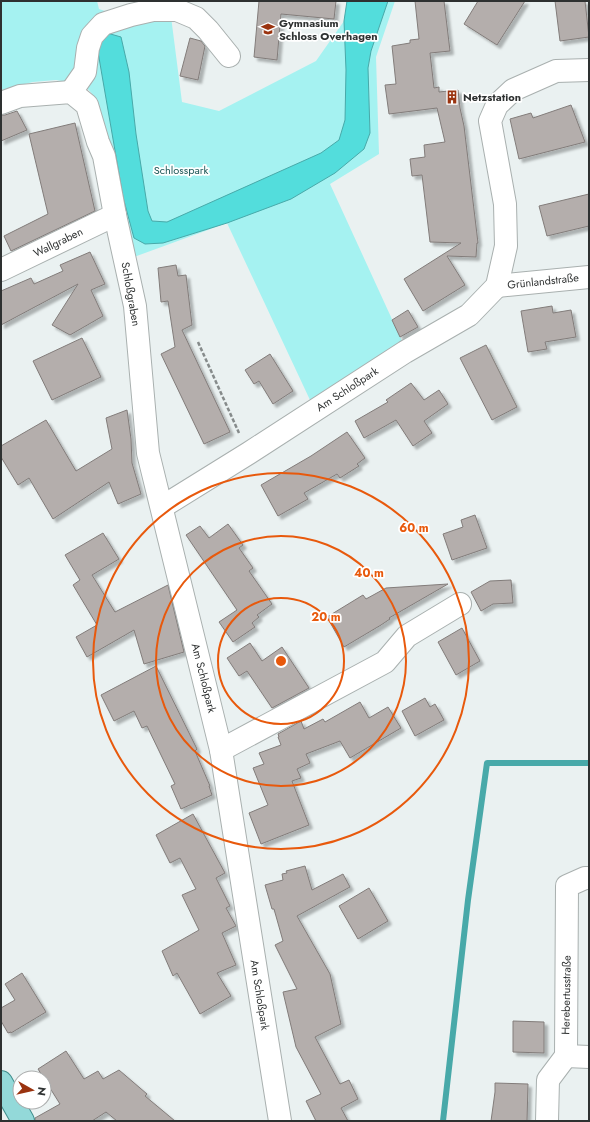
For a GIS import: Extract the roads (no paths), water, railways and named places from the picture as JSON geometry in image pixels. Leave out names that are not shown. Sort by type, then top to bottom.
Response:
[{"type":"main road","points":[[1,1082],[23,1121]]},
{"type":"street","points":[[1,103],[20,96],[71,92],[85,72],[88,48],[92,36],[103,24],[131,15],[154,10],[177,10],[196,18],[229,56]]},
{"type":"street","points":[[497,286],[506,246],[505,204],[490,121],[497,105],[513,90],[556,71],[589,70]]},
{"type":"street","name":"Schloßgraben","points":[[71,92],[87,105],[98,142],[104,156],[135,306],[148,453],[162,507]]},
{"type":"street","name":"Wallgraben","points":[[1,270],[115,215]]},
{"type":"street","name":"Grünlandstraße","points":[[497,286],[589,277]]},
{"type":"street","name":"Am Schloßpark","points":[[280,1121],[221,750],[162,507],[249,454],[405,352],[469,315],[497,286]]},
{"type":"street","points":[[221,750],[385,662],[407,636],[460,604]]},
{"type":"street","name":"Herebertusstraße","points":[[566,1056],[567,886],[585,878],[589,878]]},
{"type":"street","points":[[547,1121],[548,1080],[566,1056],[589,1056]]},
{"type":"waterway","points":[[443,1121],[468,900],[487,763],[589,763]]},
{"type":"place","name":"Gymnasium Schloss Overhagen","points":[[268,29]]},
{"type":"place","name":"Netzstation","points":[[452,97]]},
{"type":"park label","name":"Schlosspark","points":[[181,170]]}]
